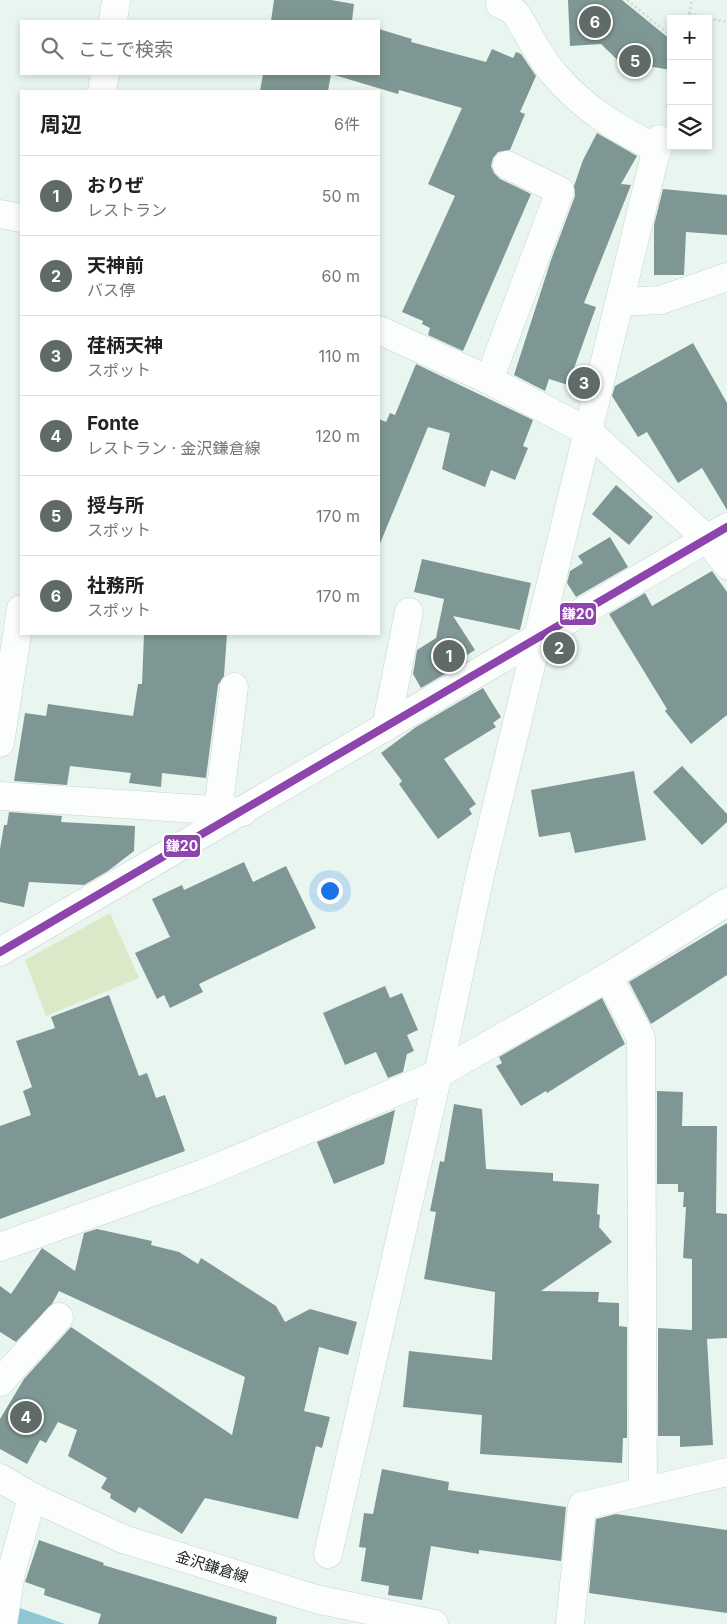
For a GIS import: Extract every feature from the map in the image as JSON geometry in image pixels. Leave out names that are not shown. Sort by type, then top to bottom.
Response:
[{"type":"street","points":[[113,20],[116,0]]},
{"type":"street","points":[[328,1554],[438,1074],[480,875],[658,144],[615,127],[585,104],[555,75],[521,26],[515,12],[500,4]]},
{"type":"street","points":[[102,90],[105,75]]},
{"type":"street","points":[[489,380],[560,191],[507,165]]},
{"type":"street","points":[[0,214],[20,218]]},
{"type":"street","points":[[620,302],[661,300],[727,277]]},
{"type":"street","points":[[380,330],[489,380],[589,432],[717,534],[727,565]]},
{"type":"street","points":[[0,952],[231,811],[386,727],[717,534]]},
{"type":"street","points":[[386,727],[409,612]]},
{"type":"street","points":[[0,744],[20,615]]},
{"type":"street","points":[[231,811],[234,687]]},
{"type":"street","points":[[0,796],[231,811]]},
{"type":"street","points":[[0,1247],[202,1174],[438,1074],[608,978],[727,902]]},
{"type":"street","points":[[608,978],[641,1038],[643,1492]]},
{"type":"street","points":[[0,1382],[59,1317]]},
{"type":"street","points":[[570,1624],[582,1506],[727,1472]]},
{"type":"street","name":"金沢鎌倉線","points":[[0,1478],[32,1497],[123,1539],[316,1600],[434,1624]]},
{"type":"street","points":[[3,1624],[11,1573],[32,1497]]},
{"type":"path","points":[[627,0],[667,33]]},
{"type":"path","points":[[692,0],[689,14],[727,22]]},
{"type":"green space","points":[[110,913],[139,978],[46,1016],[25,960]]},
{"type":"water","points":[[0,1601],[65,1624],[0,1624]]},
{"type":"building","points":[[274,0],[331,0],[354,4],[352,20],[271,20]]},
{"type":"building","points":[[568,0],[622,0],[667,37],[667,69],[647,66],[636,78],[601,44],[570,46]]},
{"type":"building","points":[[380,29],[412,39],[411,42],[486,62],[492,49],[513,58],[516,52],[521,54],[536,76],[520,112],[525,114],[510,150],[498,152],[493,158],[491,166],[494,173],[500,179],[531,194],[463,351],[428,335],[430,328],[422,324],[423,321],[402,312],[455,196],[428,184],[462,108],[399,90],[398,94],[334,75],[380,75]]},
{"type":"building","points":[[263,75],[331,75],[328,90],[260,90]]},
{"type":"building","points":[[597,133],[637,156],[621,184],[631,185],[584,303],[596,307],[568,385],[549,379],[545,391],[514,375],[551,260],[575,196],[574,186],[583,160]]},
{"type":"building","points":[[663,189],[727,195],[727,235],[686,232],[684,275],[654,275],[654,225]]},
{"type":"building","points":[[693,343],[727,403],[727,510],[702,468],[678,483],[647,432],[638,437],[612,396],[615,386]]},
{"type":"building","points":[[416,364],[533,420],[523,446],[528,448],[515,480],[491,470],[485,487],[442,469],[450,433],[428,427],[380,544],[380,419],[386,422],[390,413],[395,415]]},
{"type":"building","points":[[616,485],[653,517],[629,545],[592,514]]},
{"type":"building","points":[[610,537],[628,567],[576,597],[567,583],[570,571],[583,563],[578,556]]},
{"type":"building","points":[[422,559],[531,583],[520,630],[453,616],[475,650],[464,657],[467,661],[421,688],[413,674],[417,650],[436,638],[444,599],[414,592]]},
{"type":"building","points":[[712,571],[727,592],[727,715],[691,744],[665,711],[667,709],[609,614],[645,593],[652,606]]},
{"type":"building","points":[[144,635],[227,635],[224,676],[218,685],[206,778],[162,773],[161,787],[129,783],[131,773],[70,766],[67,785],[14,781],[25,713],[46,716],[48,704],[133,716],[138,684],[142,684]]},
{"type":"building","points":[[483,688],[501,717],[493,723],[496,727],[444,759],[476,804],[469,809],[472,814],[438,839],[399,784],[402,781],[381,753],[416,727]]},
{"type":"building","points":[[682,766],[727,814],[727,822],[702,845],[653,792]]},
{"type":"building","points":[[634,771],[646,840],[575,853],[570,832],[539,837],[531,790]]},
{"type":"building","points":[[9,812],[62,816],[61,822],[135,826],[134,851],[108,871],[84,885],[29,882],[24,907],[0,902],[0,849],[4,825],[7,825]]},
{"type":"building","points":[[244,862],[253,882],[286,866],[316,928],[199,984],[203,992],[170,1008],[164,995],[157,999],[135,953],[170,937],[152,899],[182,885],[184,890]]},
{"type":"building","points":[[727,923],[727,975],[651,1024],[629,982]]},
{"type":"building","points":[[385,986],[390,998],[402,993],[418,1030],[407,1035],[414,1051],[407,1054],[403,1072],[388,1078],[376,1052],[345,1065],[323,1013]]},
{"type":"building","points":[[109,995],[139,1076],[147,1073],[156,1098],[165,1095],[185,1151],[0,1219],[0,1126],[31,1115],[23,1091],[32,1087],[16,1041],[55,1028],[51,1017]]},
{"type":"building","points":[[602,998],[625,1044],[547,1093],[546,1091],[521,1106],[496,1066],[502,1063],[499,1057]]},
{"type":"building","points":[[657,1091],[683,1092],[682,1126],[717,1126],[716,1213],[727,1214],[727,1338],[707,1339],[713,1445],[680,1447],[680,1436],[658,1436],[658,1328],[692,1330],[692,1259],[683,1258],[686,1207],[683,1207],[684,1192],[678,1192],[678,1184],[657,1184]]},
{"type":"building","points":[[454,1104],[482,1109],[486,1169],[553,1173],[553,1181],[599,1184],[597,1214],[600,1215],[599,1227],[612,1242],[541,1291],[599,1292],[598,1302],[619,1303],[619,1326],[627,1327],[627,1438],[623,1438],[622,1463],[480,1454],[482,1415],[403,1407],[409,1351],[492,1360],[495,1292],[424,1279],[436,1212],[430,1211],[440,1161],[444,1162]]},
{"type":"building","points":[[395,1110],[384,1164],[334,1184],[317,1142]]},
{"type":"building","points":[[97,1229],[152,1241],[151,1245],[179,1252],[198,1264],[201,1258],[276,1306],[285,1322],[310,1309],[357,1322],[348,1355],[319,1347],[304,1411],[330,1417],[322,1448],[316,1446],[298,1519],[205,1498],[182,1534],[139,1507],[135,1513],[110,1498],[111,1494],[101,1488],[107,1478],[68,1456],[77,1430],[58,1422],[46,1443],[40,1440],[27,1464],[0,1449],[0,1419],[24,1379],[71,1327],[232,1435],[245,1377],[59,1291],[52,1304],[16,1342],[0,1332],[0,1286],[11,1294],[42,1248],[75,1271],[84,1233]]},
{"type":"building","points":[[382,1469],[449,1482],[448,1490],[566,1507],[561,1561],[479,1550],[479,1554],[431,1546],[422,1600],[388,1595],[389,1586],[361,1581],[366,1548],[359,1547],[364,1513],[373,1514]]},
{"type":"building","points":[[616,1514],[727,1530],[727,1613],[589,1593],[596,1519]]},
{"type":"building","points":[[39,1540],[104,1563],[103,1565],[277,1617],[276,1624],[98,1624],[101,1614],[44,1595],[45,1589],[25,1582]]},
{"type":"transit line","name":"鎌20","points":[[0,952],[727,527]]},
{"type":"place","name":"社務所","points":[[595,22]]},
{"type":"place","name":"授与所","points":[[635,61]]},
{"type":"place","name":"荏柄天神","points":[[584,383]]},
{"type":"place","name":"天神前","points":[[559,648]]},
{"type":"place","name":"おりぜ","points":[[449,656]]},
{"type":"place","name":"Fonte","points":[[26,1417]]}]
